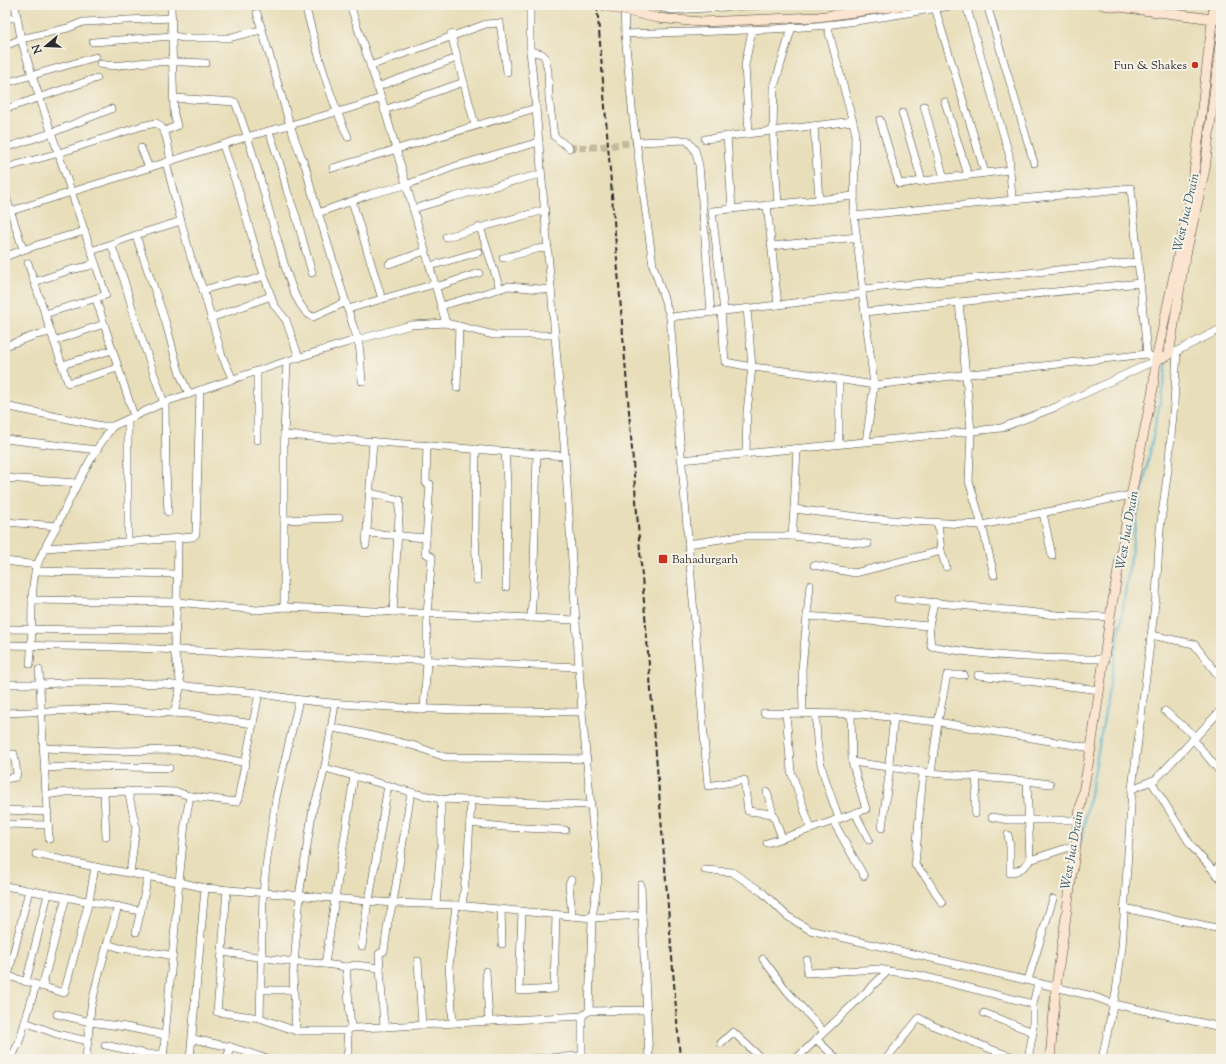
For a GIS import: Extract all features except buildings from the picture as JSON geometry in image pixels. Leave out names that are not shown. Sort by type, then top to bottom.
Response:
[{"type":"main road","points":[[601,5],[657,18],[701,22],[818,17],[907,5]]},
{"type":"main road","points":[[1103,5],[1216,19]]},
{"type":"main road","points":[[1050,1059],[1056,987],[1076,845],[1078,820],[1091,748],[1110,617],[1131,495],[1153,389],[1156,360],[1190,197],[1216,19],[1214,5]]},
{"type":"main road","points":[[1156,360],[1173,353],[1183,268],[1205,169],[1221,36]]},
{"type":"street","points":[[15,5],[21,39],[32,75],[106,295],[45,314]]},
{"type":"street","points":[[164,131],[177,126],[174,114],[171,5]]},
{"type":"street","points":[[305,5],[321,66],[336,113],[348,137]]},
{"type":"street","points":[[350,5],[381,98],[446,323]]},
{"type":"street","points":[[530,5],[530,51],[565,456],[582,712],[598,880],[592,918],[589,1011]]},
{"type":"street","points":[[624,5],[625,34],[637,142],[653,265],[670,317],[708,786],[744,780],[748,811],[773,814]]},
{"type":"street","points":[[650,5],[672,10],[762,5]]},
{"type":"street","points":[[625,34],[792,28],[826,25],[956,5]]},
{"type":"street","points":[[966,5],[1009,154],[1012,200]]},
{"type":"street","points":[[987,5],[1034,163]]},
{"type":"street","points":[[935,8],[984,173]]},
{"type":"street","points":[[257,12],[261,30],[290,125],[306,168],[318,213],[359,339],[362,356],[362,381]]},
{"type":"street","points":[[5,18],[17,18]]},
{"type":"street","points":[[5,46],[21,39],[56,32],[83,22],[172,18]]},
{"type":"street","points":[[370,66],[486,24],[500,23],[507,72]]},
{"type":"street","points":[[826,25],[855,130],[854,216],[874,385],[866,442]]},
{"type":"street","points":[[778,204],[773,131],[774,87],[792,28]]},
{"type":"street","points":[[93,42],[138,40],[172,36],[184,38],[228,38],[261,30]]},
{"type":"street","points":[[749,134],[745,65],[752,30]]},
{"type":"street","points":[[451,36],[475,126]]},
{"type":"street","points":[[530,51],[542,54],[546,57],[554,136],[569,148]]},
{"type":"street","points":[[377,87],[457,58]]},
{"type":"street","points":[[5,83],[32,75],[98,61],[106,66],[173,61],[206,63]]},
{"type":"street","points":[[5,109],[97,78]]},
{"type":"street","points":[[384,110],[464,82]]},
{"type":"street","points":[[174,98],[235,102],[247,137],[282,257],[296,296],[307,314],[313,317],[347,305],[382,299],[435,286],[478,273]]},
{"type":"street","points":[[11,211],[168,161],[247,137],[336,113],[381,98]]},
{"type":"street","points":[[945,102],[968,175]]},
{"type":"street","points":[[924,106],[944,178]]},
{"type":"street","points":[[333,168],[536,108]]},
{"type":"street","points":[[5,148],[51,133],[111,109]]},
{"type":"street","points":[[902,113],[922,181]]},
{"type":"street","points":[[880,120],[899,184],[1010,170]]},
{"type":"street","points":[[705,139],[853,121]]},
{"type":"street","points":[[5,168],[59,153],[142,126],[156,123],[161,126],[164,131],[168,161],[191,258],[203,290],[222,356],[233,380]]},
{"type":"street","points":[[814,126],[820,200]]},
{"type":"street","points":[[269,131],[298,222],[312,273]]},
{"type":"street","points":[[727,136],[732,209]]},
{"type":"street","points":[[637,142],[687,140],[696,150],[699,165],[711,312]]},
{"type":"street","points":[[318,213],[372,194],[406,185],[456,166],[539,142]]},
{"type":"street","points":[[223,145],[239,192],[256,254],[274,305],[286,320],[299,358]]},
{"type":"street","points":[[141,148],[149,168]]},
{"type":"street","points":[[413,209],[448,198],[541,174]]},
{"type":"street","points":[[854,216],[1131,188],[1147,354]]},
{"type":"street","points":[[5,194],[23,249]]},
{"type":"street","points":[[854,196],[712,211],[722,311],[725,362],[874,385],[1147,354],[1156,360]]},
{"type":"street","points":[[352,201],[382,299]]},
{"type":"street","points":[[767,205],[778,305]]},
{"type":"street","points":[[446,238],[544,210]]},
{"type":"street","points":[[91,251],[181,221]]},
{"type":"street","points":[[480,228],[500,289]]},
{"type":"street","points":[[5,257],[23,249],[36,247],[84,232]]},
{"type":"street","points":[[136,235],[178,367],[186,389],[190,394]]},
{"type":"street","points":[[772,246],[857,237]]},
{"type":"street","points":[[111,244],[124,280],[137,325],[165,402],[168,512]]},
{"type":"street","points":[[503,258],[537,249],[548,248]]},
{"type":"street","points":[[388,264],[425,251]]},
{"type":"street","points":[[430,266],[479,252]]},
{"type":"street","points":[[34,282],[70,270],[89,266],[94,262]]},
{"type":"street","points":[[670,317],[778,305],[862,291],[1138,262]]},
{"type":"street","points":[[28,263],[68,383],[118,368]]},
{"type":"street","points":[[203,290],[239,280],[246,282],[264,276]]},
{"type":"street","points":[[865,312],[1140,283]]},
{"type":"street","points":[[441,306],[509,286],[551,290]]},
{"type":"street","points":[[211,318],[271,296]]},
{"type":"street","points":[[96,299],[118,368],[131,418],[128,542]]},
{"type":"street","points":[[959,302],[971,431],[969,482],[982,525],[994,575]]},
{"type":"street","points":[[746,308],[752,367],[747,412],[746,453]]},
{"type":"street","points":[[5,406],[102,426],[113,426],[165,402],[200,390],[359,339],[411,325],[446,323],[494,335],[555,335]]},
{"type":"street","points":[[54,341],[104,324]]},
{"type":"street","points":[[457,388],[459,326]]},
{"type":"street","points":[[1102,1059],[1114,1004],[1122,947],[1132,788],[1156,596],[1160,529],[1168,469],[1174,404],[1173,353],[1221,329]]},
{"type":"street","points":[[5,346],[36,335],[51,332]]},
{"type":"street","points":[[62,365],[112,350]]},
{"type":"street","points":[[681,460],[1001,428],[1056,407],[1156,360]]},
{"type":"street","points":[[284,607],[284,435],[288,361]]},
{"type":"street","points":[[256,440],[257,372]]},
{"type":"street","points":[[838,379],[839,444]]},
{"type":"street","points":[[46,548],[193,537],[196,534],[200,390]]},
{"type":"street","points":[[30,664],[32,646],[32,600],[36,568],[77,483],[101,442],[113,426]]},
{"type":"street","points":[[284,435],[565,456]]},
{"type":"street","points":[[5,439],[97,450]]},
{"type":"street","points":[[366,545],[374,441]]},
{"type":"street","points":[[424,710],[427,660],[427,614],[432,557],[425,553],[430,484],[426,483],[428,445]]},
{"type":"street","points":[[792,536],[797,448]]},
{"type":"street","points":[[476,449],[475,533],[477,580]]},
{"type":"street","points":[[505,451],[507,483],[506,588]]},
{"type":"street","points":[[531,618],[537,454]]},
{"type":"street","points":[[5,478],[77,483]]},
{"type":"street","points":[[370,493],[400,500],[393,612]]},
{"type":"street","points":[[794,509],[875,519],[982,525],[1131,495]]},
{"type":"street","points":[[1043,513],[1052,556]]},
{"type":"street","points":[[284,520],[339,518]]},
{"type":"street","points":[[5,522],[57,526]]},
{"type":"street","points":[[938,523],[941,552],[946,567]]},
{"type":"street","points":[[367,533],[426,538]]},
{"type":"street","points":[[688,544],[740,536],[792,536],[868,544]]},
{"type":"street","points":[[174,713],[181,685],[174,650],[176,609],[178,602],[178,537]]},
{"type":"street","points":[[814,564],[855,574],[941,552]]},
{"type":"street","points":[[5,561],[36,568],[178,574]]},
{"type":"street","points":[[803,713],[802,669],[810,585]]},
{"type":"street","points":[[898,599],[1057,615],[1110,617]]},
{"type":"street","points":[[32,600],[178,602],[257,610],[284,607],[576,620]]},
{"type":"street","points":[[934,602],[929,626],[931,646],[1014,657],[1105,659]]},
{"type":"street","points":[[807,616],[929,626]]},
{"type":"street","points":[[5,629],[176,630]]},
{"type":"street","points":[[1151,635],[1194,644],[1221,680]]},
{"type":"street","points":[[5,645],[174,650],[579,667]]},
{"type":"street","points":[[39,670],[49,839]]},
{"type":"street","points":[[931,773],[938,722],[947,675],[964,675]]},
{"type":"street","points":[[978,675],[1100,690]]},
{"type":"street","points":[[5,684],[92,682],[164,684],[259,693],[298,700],[335,704],[424,710],[582,712]]},
{"type":"street","points":[[46,795],[66,792],[177,792],[190,796],[236,802],[246,763],[259,693]]},
{"type":"street","points":[[260,1018],[263,893],[276,798],[298,700]]},
{"type":"street","points":[[296,1032],[293,975],[299,896],[313,808],[318,796],[325,768],[335,704]]},
{"type":"street","points":[[5,713],[101,709],[174,713],[253,724]]},
{"type":"street","points":[[1132,788],[1156,779],[1221,710]]},
{"type":"street","points":[[1166,711],[1195,738],[1221,773]]},
{"type":"street","points":[[764,713],[852,714],[894,717],[938,722],[1091,748]]},
{"type":"street","points":[[786,713],[791,771],[811,829]]},
{"type":"street","points":[[816,713],[816,732],[819,755],[836,820],[864,876]]},
{"type":"street","points":[[767,843],[866,809],[852,762],[852,714]]},
{"type":"street","points":[[882,828],[890,767],[889,762],[894,717]]},
{"type":"street","points":[[331,728],[351,731],[415,746],[445,757],[587,759]]},
{"type":"street","points":[[43,748],[116,751],[190,751],[246,763]]},
{"type":"street","points":[[5,755],[14,754],[17,773],[16,777],[5,779]]},
{"type":"street","points":[[852,762],[931,773],[1050,784]]},
{"type":"street","points":[[44,768],[85,766],[169,768]]},
{"type":"street","points":[[325,768],[441,799],[587,805]]},
{"type":"street","points":[[923,772],[915,865],[926,877],[942,903]]},
{"type":"street","points":[[325,964],[354,776]]},
{"type":"street","points":[[975,814],[975,794],[977,790],[976,776]]},
{"type":"street","points":[[1027,781],[1030,860]]},
{"type":"street","points":[[1150,781],[1192,847],[1221,878]]},
{"type":"street","points":[[362,946],[368,900],[388,785]]},
{"type":"street","points":[[128,791],[136,826],[130,873]]},
{"type":"street","points":[[104,792],[106,837]]},
{"type":"street","points":[[384,1027],[379,954],[384,951],[411,792]]},
{"type":"street","points":[[766,792],[782,838]]},
{"type":"street","points":[[105,1044],[147,1054],[163,1056],[178,882],[185,823],[190,796]]},
{"type":"street","points":[[436,904],[441,845],[441,799]]},
{"type":"street","points":[[453,1023],[449,966],[468,857],[471,800]]},
{"type":"street","points":[[5,810],[48,812]]},
{"type":"street","points":[[855,813],[869,840]]},
{"type":"street","points":[[992,817],[1008,820],[1078,820]]},
{"type":"street","points":[[470,823],[504,827],[565,830]]},
{"type":"street","points":[[5,824],[49,825]]},
{"type":"street","points":[[1008,835],[1010,846],[1010,873],[1028,864],[1030,860],[1076,845]]},
{"type":"street","points":[[36,854],[205,888],[393,903],[436,904],[501,909],[592,918],[642,915]]},
{"type":"street","points":[[1214,872],[1221,864]]},
{"type":"street","points":[[29,890],[7,976],[64,993],[89,901],[95,867]]},
{"type":"street","points":[[705,870],[732,872],[762,892],[787,916],[810,930],[1028,980],[1092,996],[1114,1004],[1221,1026]]},
{"type":"street","points":[[136,932],[148,877]]},
{"type":"street","points":[[571,880],[569,884],[572,916]]},
{"type":"street","points":[[641,885],[649,1059]]},
{"type":"street","points":[[5,886],[141,911]]},
{"type":"street","points":[[190,1059],[193,1039],[205,888]]},
{"type":"street","points":[[228,890],[217,1012],[260,1018],[296,1032],[582,1016],[589,1011],[647,1010]]},
{"type":"street","points":[[26,982],[48,894]]},
{"type":"street","points":[[11,1059],[19,1042],[24,1022],[39,986],[66,897]]},
{"type":"street","points":[[1028,980],[1053,899]]},
{"type":"street","points":[[86,1059],[91,1007],[118,906]]},
{"type":"street","points":[[1124,908],[1221,929]]},
{"type":"street","points":[[501,909],[502,944]]},
{"type":"street","points":[[522,911],[519,991],[554,989],[556,914]]},
{"type":"street","points":[[107,944],[120,948],[172,956]]},
{"type":"street","points":[[222,952],[294,962],[346,967],[356,965],[380,968]]},
{"type":"street","points":[[763,959],[787,991],[824,1032]]},
{"type":"street","points":[[807,960],[808,973],[879,970],[918,975],[1033,1004]]},
{"type":"street","points":[[418,961],[422,1025]]},
{"type":"street","points":[[346,967],[349,1029],[346,1059]]},
{"type":"street","points":[[486,971],[489,1021]]},
{"type":"street","points":[[796,1059],[888,971]]},
{"type":"street","points":[[1028,1059],[1033,1032],[1033,1004],[1038,983]]},
{"type":"street","points":[[261,990],[294,990]]},
{"type":"street","points":[[984,1013],[1033,1032]]},
{"type":"street","points":[[57,1014],[90,1022],[126,1027],[165,1035]]},
{"type":"street","points":[[527,1059],[582,1057],[582,1016]]},
{"type":"street","points":[[886,1059],[919,1018],[934,1026],[1019,1059]]},
{"type":"street","points":[[24,1022],[57,1034],[88,1041]]},
{"type":"street","points":[[720,1043],[733,1032],[762,1059]]},
{"type":"street","points":[[193,1039],[231,1046],[267,1059]]},
{"type":"street","points":[[816,1039],[837,1059]]},
{"type":"street","points":[[226,1059],[231,1046]]},
{"type":"waterway","name":"West Jua Drain","points":[[1219,17],[1220,5]]},
{"type":"waterway","name":"West Jua Drain","points":[[1218,35],[1219,21]]},
{"type":"waterway","name":"West Jua Drain","points":[[1080,845],[1120,627],[1136,522],[1165,377],[1167,359]]},
{"type":"waterway","name":"West Jua Drain","points":[[1045,1059],[1047,1048]]},
{"type":"tunnel","points":[[569,148],[599,147],[637,142]]},
{"type":"railway","points":[[597,5],[680,1059]]},
{"type":"place","name":"Fun & Shakes","points":[[1195,65]]},
{"type":"place","name":"Bahadurgarh","points":[[663,559]]}]
